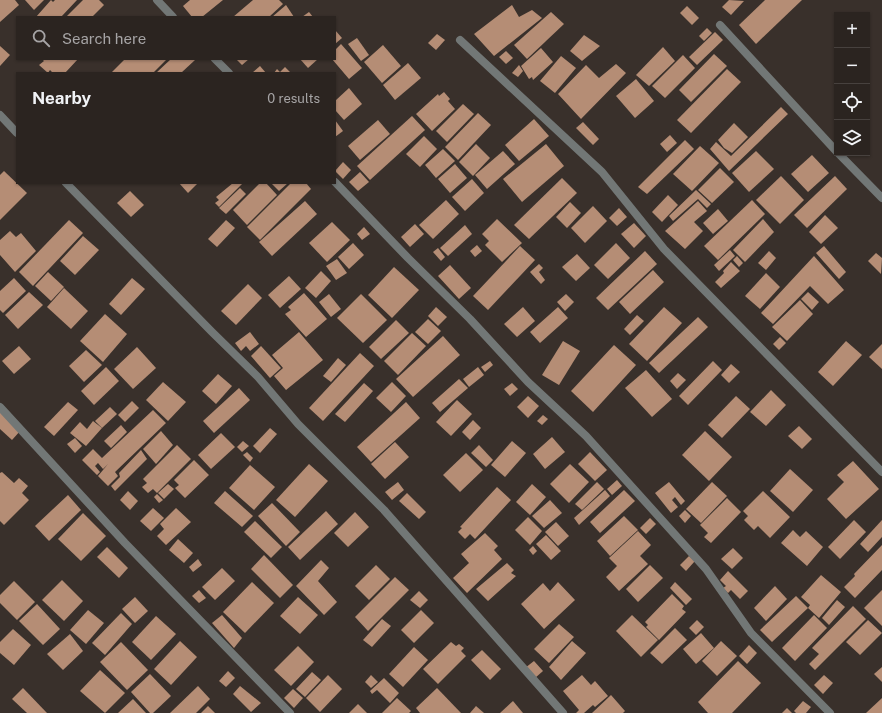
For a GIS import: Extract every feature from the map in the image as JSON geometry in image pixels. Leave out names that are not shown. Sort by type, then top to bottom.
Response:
[{"type":"street","points":[[157,0],[173,16]]},
{"type":"street","points":[[720,25],[834,148]]},
{"type":"street","points":[[460,40],[602,172],[664,249],[882,472]]},
{"type":"street","points":[[216,60],[228,72]]},
{"type":"street","points":[[0,115],[16,132]]},
{"type":"street","points":[[842,156],[882,198]]},
{"type":"street","points":[[336,183],[408,258],[470,319],[528,382],[586,436],[706,569],[751,633],[830,713]]},
{"type":"street","points":[[67,184],[258,377],[298,424],[384,510],[563,713]]},
{"type":"street","points":[[0,406],[125,543],[290,713]]},
{"type":"building","points":[[0,0],[15,0],[19,5],[0,22]]},
{"type":"building","points":[[25,0],[44,0],[34,10]]},
{"type":"building","points":[[51,0],[53,2],[55,0],[77,0],[62,16],[37,16]]},
{"type":"building","points":[[83,0],[99,0],[104,5],[93,16],[67,16]]},
{"type":"building","points":[[190,0],[223,0],[203,16],[191,16],[183,6]]},
{"type":"building","points":[[253,0],[279,0],[283,4],[270,16],[234,16]]},
{"type":"building","points":[[729,0],[744,1],[731,15],[722,7]]},
{"type":"building","points":[[765,0],[802,0],[756,44],[739,25]]},
{"type":"building","points":[[286,5],[293,16],[273,16]]},
{"type":"building","points":[[512,5],[519,17],[532,10],[542,18],[494,56],[474,34]]},
{"type":"building","points":[[687,6],[699,18],[692,25],[680,13]]},
{"type":"building","points":[[309,12],[312,16],[303,16]]},
{"type":"building","points":[[551,12],[564,24],[527,59],[514,45]]},
{"type":"building","points":[[707,28],[712,33],[704,41],[699,36]]},
{"type":"building","points":[[336,31],[342,38],[336,43]]},
{"type":"building","points":[[715,32],[723,40],[697,65],[689,57]]},
{"type":"building","points":[[437,34],[445,40],[436,50],[428,43]]},
{"type":"building","points":[[584,35],[600,46],[582,61],[570,51]]},
{"type":"building","points":[[357,38],[369,55],[361,61],[348,44]]},
{"type":"building","points":[[341,44],[362,68],[349,79],[333,60],[336,60],[336,49]]},
{"type":"building","points":[[383,45],[401,66],[382,83],[364,62]]},
{"type":"building","points":[[0,46],[10,55],[0,66]]},
{"type":"building","points":[[663,47],[675,61],[649,86],[636,75]]},
{"type":"building","points":[[541,48],[553,62],[533,80],[532,77],[529,79],[521,66]]},
{"type":"building","points":[[506,51],[513,58],[506,64],[499,57]]},
{"type":"building","points":[[714,54],[727,66],[691,102],[679,90]]},
{"type":"building","points":[[683,55],[695,68],[665,98],[652,86]]},
{"type":"building","points":[[561,56],[576,68],[555,93],[540,81]]},
{"type":"building","points":[[43,60],[77,60],[66,72],[52,72],[50,70],[47,72],[39,65],[44,61]]},
{"type":"building","points":[[124,60],[166,60],[154,72],[112,72]]},
{"type":"building","points":[[170,60],[195,60],[182,72],[157,72]]},
{"type":"building","points":[[237,60],[248,60],[242,65]]},
{"type":"building","points":[[301,60],[317,60],[308,68]]},
{"type":"building","points":[[408,63],[421,78],[395,100],[383,85]]},
{"type":"building","points":[[616,64],[626,73],[581,119],[558,94],[586,65],[599,78]]},
{"type":"building","points":[[519,65],[523,71],[518,77],[512,73]]},
{"type":"building","points":[[260,66],[265,72],[253,72]]},
{"type":"building","points":[[285,67],[290,72],[280,72]]},
{"type":"building","points":[[727,69],[741,82],[691,133],[677,120]]},
{"type":"building","points":[[636,79],[654,101],[635,118],[616,96]]},
{"type":"building","points":[[349,88],[362,104],[344,120],[336,111],[336,100]]},
{"type":"building","points":[[444,92],[450,99],[448,101],[455,109],[432,131],[416,114],[438,94],[439,96]]},
{"type":"building","points":[[463,104],[474,114],[447,142],[436,131]]},
{"type":"building","points":[[781,107],[788,114],[729,171],[710,149],[716,142],[731,156]]},
{"type":"building","points":[[478,113],[491,125],[458,160],[445,147]]},
{"type":"building","points":[[412,116],[425,130],[370,180],[357,166]]},
{"type":"building","points":[[534,119],[549,136],[519,161],[505,145]]},
{"type":"building","points":[[378,120],[390,134],[360,160],[348,146]]},
{"type":"building","points":[[336,121],[343,131],[336,136]]},
{"type":"building","points":[[583,122],[599,139],[593,145],[576,128]]},
{"type":"building","points":[[734,123],[748,137],[732,153],[724,148],[718,140]]},
{"type":"building","points":[[670,135],[677,143],[667,152],[660,144]]},
{"type":"building","points":[[424,136],[437,149],[420,167],[406,154]]},
{"type":"building","points":[[685,140],[694,149],[647,194],[638,187]]},
{"type":"building","points":[[476,144],[490,158],[473,176],[459,162]]},
{"type":"building","points":[[546,144],[564,166],[522,202],[503,179]]},
{"type":"building","points":[[700,146],[719,163],[692,191],[673,174]]},
{"type":"building","points":[[443,149],[455,161],[436,178],[425,165]]},
{"type":"building","points":[[503,151],[515,164],[487,189],[475,175]]},
{"type":"building","points":[[756,151],[774,169],[749,192],[732,173]]},
{"type":"building","points":[[812,155],[829,173],[808,192],[791,174]]},
{"type":"building","points":[[343,162],[351,170],[343,179],[336,172],[336,170]]},
{"type":"building","points":[[455,164],[467,178],[450,193],[438,179]]},
{"type":"building","points":[[720,168],[734,182],[712,203],[698,190]]},
{"type":"building","points":[[4,171],[27,193],[0,220],[0,175]]},
{"type":"building","points":[[360,172],[369,182],[358,191],[349,182]]},
{"type":"building","points":[[781,176],[804,200],[780,224],[756,200]]},
{"type":"building","points":[[835,176],[847,189],[807,228],[794,215]]},
{"type":"building","points":[[562,178],[577,193],[529,239],[514,225]]},
{"type":"building","points":[[472,179],[484,193],[465,211],[452,197]]},
{"type":"building","points":[[180,184],[197,184],[188,193]]},
{"type":"building","points":[[232,184],[242,184],[219,207],[215,203],[219,200],[216,197]]},
{"type":"building","points":[[259,184],[267,184],[277,195],[247,225],[233,210]]},
{"type":"building","points":[[272,184],[287,184],[279,191]]},
{"type":"building","points":[[290,184],[307,184],[311,189],[260,240],[247,227]]},
{"type":"building","points":[[240,188],[246,194],[226,214],[219,208]]},
{"type":"building","points":[[696,190],[711,204],[707,208],[698,199],[673,221],[669,216]]},
{"type":"building","points":[[130,191],[144,205],[131,217],[117,203]]},
{"type":"building","points":[[668,195],[678,205],[662,222],[652,212]]},
{"type":"building","points":[[446,200],[459,214],[433,239],[419,225]]},
{"type":"building","points":[[752,200],[765,214],[718,260],[704,246]]},
{"type":"building","points":[[305,201],[317,214],[272,256],[259,242]]},
{"type":"building","points":[[698,201],[707,211],[694,222],[703,231],[685,249],[665,231]]},
{"type":"building","points":[[570,202],[581,213],[567,228],[556,217]]},
{"type":"building","points":[[593,206],[607,221],[585,243],[571,228]]},
{"type":"building","points":[[619,208],[627,217],[617,226],[609,218]]},
{"type":"building","points":[[718,209],[728,221],[713,234],[703,223]]},
{"type":"building","points":[[825,215],[838,228],[821,244],[809,232]]},
{"type":"building","points":[[497,219],[522,243],[502,262],[485,245],[489,241],[482,234]]},
{"type":"building","points":[[763,219],[774,232],[745,262],[733,250]]},
{"type":"building","points":[[69,220],[83,233],[33,286],[19,272]]},
{"type":"building","points":[[226,220],[235,228],[217,247],[208,239]]},
{"type":"building","points":[[332,222],[350,240],[327,262],[309,243]]},
{"type":"building","points":[[634,223],[646,236],[634,248],[621,234]]},
{"type":"building","points":[[415,224],[424,234],[410,247],[401,237]]},
{"type":"building","points":[[465,225],[472,234],[448,256],[440,248]]},
{"type":"building","points":[[364,227],[370,234],[362,240],[357,234]]},
{"type":"building","points":[[10,231],[16,237],[21,233],[36,251],[15,272],[0,255],[0,240]]},
{"type":"building","points":[[83,236],[99,250],[75,275],[60,261]]},
{"type":"building","points":[[353,243],[364,255],[349,269],[338,257]]},
{"type":"building","points":[[616,243],[630,258],[608,279],[594,265]]},
{"type":"building","points":[[477,245],[482,251],[475,257],[470,251]]},
{"type":"building","points":[[520,246],[535,260],[488,310],[473,296]]},
{"type":"building","points":[[824,246],[846,272],[839,279],[816,253]]},
{"type":"building","points":[[438,248],[445,257],[441,261],[433,252]]},
{"type":"building","points":[[730,250],[735,256],[719,271],[714,265]]},
{"type":"building","points":[[645,251],[657,264],[608,310],[596,298]]},
{"type":"building","points":[[769,251],[776,258],[766,270],[758,263]]},
{"type":"building","points":[[876,253],[882,258],[881,274],[868,261]]},
{"type":"building","points":[[577,254],[590,268],[576,281],[562,267]]},
{"type":"building","points":[[737,256],[743,263],[739,267],[733,260]]},
{"type":"building","points":[[814,256],[844,290],[828,304],[810,286],[773,324],[761,313]]},
{"type":"building","points":[[337,259],[347,273],[336,280],[326,266]]},
{"type":"building","points":[[731,262],[740,271],[721,288],[715,282],[724,273],[723,271]]},
{"type":"building","points":[[539,264],[543,268],[539,272],[545,280],[541,284],[530,272]]},
{"type":"building","points":[[450,265],[471,288],[459,299],[438,276]]},
{"type":"building","points":[[394,267],[419,290],[392,318],[368,295]]},
{"type":"building","points":[[653,270],[664,282],[630,314],[619,302]]},
{"type":"building","points":[[321,271],[331,281],[316,298],[305,288]]},
{"type":"building","points":[[48,272],[64,287],[51,301],[35,286]]},
{"type":"building","points":[[766,273],[780,287],[760,309],[745,296]]},
{"type":"building","points":[[289,276],[301,289],[280,308],[268,295]]},
{"type":"building","points":[[14,278],[26,291],[3,313],[0,310],[0,291]]},
{"type":"building","points":[[132,278],[145,289],[121,315],[109,304]]},
{"type":"building","points":[[248,284],[262,298],[236,325],[221,311]]},
{"type":"building","points":[[64,288],[88,311],[71,329],[47,307]]},
{"type":"building","points":[[29,292],[43,305],[18,329],[5,315]]},
{"type":"building","points":[[808,292],[819,302],[812,310],[801,299]]},
{"type":"building","points":[[304,293],[327,319],[306,337],[285,314],[291,310],[288,307]]},
{"type":"building","points":[[329,294],[341,309],[331,317],[319,302]]},
{"type":"building","points":[[361,294],[387,320],[363,343],[337,318]]},
{"type":"building","points":[[566,294],[574,302],[565,311],[557,302]]},
{"type":"building","points":[[800,300],[813,314],[787,341],[772,327]]},
{"type":"building","points":[[436,307],[447,317],[438,326],[428,316]]},
{"type":"building","points":[[523,307],[535,321],[517,337],[504,324]]},
{"type":"building","points":[[558,307],[568,318],[540,343],[530,332]]},
{"type":"building","points":[[664,307],[682,323],[647,361],[629,344]]},
{"type":"building","points":[[105,314],[127,334],[103,362],[80,341]]},
{"type":"building","points":[[637,315],[644,321],[630,335],[624,329]]},
{"type":"building","points":[[698,317],[708,327],[659,373],[649,363]]},
{"type":"building","points":[[428,319],[441,331],[428,344],[415,332]]},
{"type":"building","points":[[396,320],[409,333],[381,359],[369,347]]},
{"type":"building","points":[[250,332],[259,344],[250,351],[246,346],[241,351],[235,343]]},
{"type":"building","points":[[299,332],[323,360],[286,390],[274,376],[283,368],[272,355]]},
{"type":"building","points":[[412,333],[426,346],[398,375],[384,361]]},
{"type":"building","points":[[443,336],[460,355],[413,397],[396,379]]},
{"type":"building","points":[[780,337],[786,343],[779,350],[773,344]]},
{"type":"building","points":[[563,341],[580,351],[559,385],[542,375]]},
{"type":"building","points":[[846,341],[862,355],[833,386],[818,372]]},
{"type":"building","points":[[882,344],[882,369],[869,357]]},
{"type":"building","points":[[614,345],[636,365],[593,412],[571,391]]},
{"type":"building","points":[[19,346],[31,359],[14,374],[2,361]]},
{"type":"building","points":[[261,346],[281,368],[270,378],[251,356]]},
{"type":"building","points":[[137,347],[156,368],[133,389],[114,369]]},
{"type":"building","points":[[86,350],[102,365],[84,382],[69,366]]},
{"type":"building","points":[[360,353],[374,366],[323,421],[309,408]]},
{"type":"building","points":[[338,358],[346,365],[331,382],[323,376]]},
{"type":"building","points":[[490,361],[493,365],[485,372],[481,367]]},
{"type":"building","points":[[713,361],[722,370],[688,405],[679,396]]},
{"type":"building","points":[[731,364],[740,372],[729,383],[721,375]]},
{"type":"building","points":[[106,367],[119,381],[94,405],[81,391]]},
{"type":"building","points":[[478,367],[484,375],[469,387],[463,379]]},
{"type":"building","points":[[646,370],[672,399],[652,417],[625,388]]},
{"type":"building","points":[[678,373],[686,380],[677,389],[670,381]]},
{"type":"building","points":[[218,374],[232,386],[216,404],[202,391]]},
{"type":"building","points":[[459,379],[468,388],[440,412],[432,403]]},
{"type":"building","points":[[163,382],[186,402],[168,421],[146,400]]},
{"type":"building","points":[[392,382],[406,396],[391,412],[376,398]]},
{"type":"building","points":[[364,383],[373,391],[345,422],[335,414]]},
{"type":"building","points":[[512,383],[518,389],[510,396],[504,389]]},
{"type":"building","points":[[239,388],[250,400],[214,433],[203,421]]},
{"type":"building","points":[[771,390],[786,405],[766,426],[750,412]]},
{"type":"building","points":[[528,396],[539,406],[528,418],[517,407]]},
{"type":"building","points":[[736,396],[750,409],[722,438],[708,425]]},
{"type":"building","points":[[457,400],[472,414],[451,436],[436,422]]},
{"type":"building","points":[[132,401],[139,408],[125,422],[118,415]]},
{"type":"building","points":[[68,402],[78,410],[54,436],[44,427]]},
{"type":"building","points":[[406,402],[420,418],[371,462],[357,447]]},
{"type":"building","points":[[110,407],[117,414],[102,428],[95,421]]},
{"type":"building","points":[[153,410],[166,423],[115,472],[118,476],[108,486],[98,476],[108,464],[103,469],[98,463],[95,466],[100,472],[97,475],[82,460],[93,449],[102,458]]},
{"type":"building","points":[[0,411],[21,430],[12,440],[0,429]]},
{"type":"building","points":[[543,415],[548,419],[542,425],[537,421]]},
{"type":"building","points":[[473,420],[481,428],[470,440],[462,432]]},
{"type":"building","points":[[93,421],[102,428],[86,446],[70,433],[80,422],[87,429]]},
{"type":"building","points":[[121,425],[127,432],[111,448],[104,441]]},
{"type":"building","points":[[799,426],[812,439],[802,449],[788,436]]},
{"type":"building","points":[[270,428],[277,434],[260,453],[253,446]]},
{"type":"building","points":[[161,431],[173,445],[156,464],[143,449]]},
{"type":"building","points":[[705,431],[732,457],[709,481],[682,455]]},
{"type":"building","points":[[221,433],[235,447],[211,469],[198,455]]},
{"type":"building","points":[[552,437],[565,452],[545,469],[533,454]]},
{"type":"building","points":[[75,438],[82,446],[75,453],[67,444]]},
{"type":"building","points":[[243,441],[249,446],[242,452],[237,447]]},
{"type":"building","points":[[512,441],[526,453],[505,477],[491,465]]},
{"type":"building","points":[[395,442],[409,457],[385,479],[371,464]]},
{"type":"building","points":[[177,445],[191,459],[157,493],[153,489],[148,493],[142,487],[147,483],[143,479]]},
{"type":"building","points":[[479,445],[493,460],[486,467],[471,453]]},
{"type":"building","points":[[141,450],[147,459],[115,491],[111,486],[120,477],[119,473]]},
{"type":"building","points":[[247,452],[253,458],[250,462],[243,455]]},
{"type":"building","points":[[590,452],[607,470],[595,481],[578,464]]},
{"type":"building","points":[[466,453],[483,470],[460,492],[443,475]]},
{"type":"building","points":[[194,460],[209,475],[185,498],[175,488],[179,485],[174,480]]},
{"type":"building","points":[[853,461],[879,489],[846,519],[827,499],[844,482],[837,475]]},
{"type":"building","points":[[309,464],[328,481],[295,517],[276,500]]},
{"type":"building","points":[[570,464],[589,482],[569,503],[550,484]]},
{"type":"building","points":[[250,465],[275,487],[254,510],[229,488]]},
{"type":"building","points":[[790,469],[813,490],[793,512],[770,491]]},
{"type":"building","points":[[2,472],[14,483],[19,478],[28,486],[22,493],[29,500],[4,525],[0,521],[0,473]]},
{"type":"building","points":[[617,480],[622,486],[612,495],[607,489]]},
{"type":"building","points":[[398,482],[404,490],[392,500],[385,492]]},
{"type":"building","points":[[597,482],[604,489],[582,510],[575,504]]},
{"type":"building","points":[[669,482],[685,501],[681,505],[675,497],[672,500],[678,507],[671,513],[655,493]]},
{"type":"building","points":[[712,482],[727,496],[701,523],[686,509]]},
{"type":"building","points":[[168,484],[174,489],[164,499],[158,493]]},
{"type":"building","points":[[532,484],[546,497],[530,515],[516,502]]},
{"type":"building","points":[[497,487],[511,500],[475,539],[470,534],[465,539],[458,532],[462,528],[460,527]]},
{"type":"building","points":[[605,490],[610,496],[579,525],[574,518]]},
{"type":"building","points":[[624,490],[635,501],[600,533],[590,522]]},
{"type":"building","points":[[128,491],[138,501],[130,510],[120,500]]},
{"type":"building","points":[[225,491],[253,516],[242,527],[214,503]]},
{"type":"building","points":[[763,491],[790,517],[770,538],[758,526],[754,530],[744,520],[748,516],[743,511]]},
{"type":"building","points":[[407,493],[426,512],[419,519],[399,501]]},
{"type":"building","points":[[157,494],[163,500],[159,503],[154,497]]},
{"type":"building","points":[[68,495],[81,510],[49,541],[35,526]]},
{"type":"building","points":[[727,498],[741,512],[711,543],[704,537],[708,533],[700,525]]},
{"type":"building","points":[[550,500],[562,513],[544,528],[532,516]]},
{"type":"building","points":[[272,503],[300,532],[286,546],[258,516]]},
{"type":"building","points":[[153,508],[164,518],[151,531],[140,521]]},
{"type":"building","points":[[176,508],[191,522],[166,545],[157,536],[164,529],[160,524]]},
{"type":"building","points":[[685,510],[691,516],[685,523],[679,516]]},
{"type":"building","points":[[326,511],[338,524],[300,560],[288,547]]},
{"type":"building","points":[[355,512],[369,527],[348,547],[334,533]]},
{"type":"building","points":[[83,513],[106,536],[81,561],[58,539]]},
{"type":"building","points":[[624,516],[638,530],[610,556],[597,541]]},
{"type":"building","points":[[528,517],[542,531],[530,545],[515,530]]},
{"type":"building","points":[[650,518],[656,524],[646,534],[640,528]]},
{"type":"building","points":[[854,520],[866,532],[840,559],[828,547]]},
{"type":"building","points":[[882,520],[882,537],[868,552],[860,544]]},
{"type":"building","points":[[255,521],[282,547],[271,558],[244,532]]},
{"type":"building","points":[[556,522],[569,536],[558,546],[545,532]]},
{"type":"building","points":[[793,530],[800,537],[806,531],[823,547],[807,566],[781,543]]},
{"type":"building","points":[[638,531],[651,545],[640,556],[648,564],[619,591],[606,577],[617,566],[609,558]]},
{"type":"building","points":[[485,533],[498,546],[494,550],[502,559],[467,593],[453,578],[469,563],[461,554]]},
{"type":"building","points":[[546,535],[561,551],[551,560],[536,544]]},
{"type":"building","points":[[178,539],[193,553],[184,563],[169,550]]},
{"type":"building","points":[[882,545],[882,570],[855,598],[844,587],[855,576],[854,574]]},
{"type":"building","points":[[533,546],[537,551],[533,555],[529,550]]},
{"type":"building","points":[[107,547],[128,568],[119,578],[97,557]]},
{"type":"building","points":[[733,548],[743,558],[732,569],[721,559]]},
{"type":"building","points":[[264,555],[293,585],[280,598],[251,569]]},
{"type":"building","points":[[689,556],[695,561],[686,571],[680,565]]},
{"type":"building","points":[[198,559],[202,565],[193,572],[189,567]]},
{"type":"building","points":[[321,560],[329,568],[318,581],[337,602],[324,615],[296,586]]},
{"type":"building","points":[[507,563],[514,570],[511,573],[516,576],[488,601],[476,589]]},
{"type":"building","points":[[376,565],[390,579],[369,600],[355,586]]},
{"type":"building","points":[[650,565],[663,578],[638,602],[626,589]]},
{"type":"building","points":[[222,568],[235,581],[215,600],[202,587]]},
{"type":"building","points":[[728,571],[748,591],[740,599],[731,590],[728,593],[723,588],[726,586],[720,580]]},
{"type":"building","points":[[821,575],[841,592],[819,618],[808,608],[810,605],[801,597]]},
{"type":"building","points":[[395,577],[409,590],[368,631],[355,617]]},
{"type":"building","points":[[62,580],[83,601],[64,621],[42,600]]},
{"type":"building","points":[[14,581],[35,602],[17,620],[0,603],[0,595]]},
{"type":"building","points":[[252,582],[274,603],[245,633],[223,612]]},
{"type":"building","points":[[558,582],[575,600],[544,629],[521,604],[543,583],[550,591]]},
{"type":"building","points":[[675,582],[692,599],[686,605],[670,588]]},
{"type":"building","points":[[775,586],[787,599],[766,621],[754,608]]},
{"type":"building","points":[[199,590],[206,598],[199,603],[192,596]]},
{"type":"building","points":[[882,590],[882,626],[864,608]]},
{"type":"building","points":[[419,591],[428,600],[420,608],[410,600]]},
{"type":"building","points":[[672,594],[684,606],[682,609],[686,612],[659,640],[646,627],[648,625],[645,622]]},
{"type":"building","points":[[796,596],[808,608],[772,642],[760,630]]},
{"type":"building","points":[[135,597],[148,611],[135,623],[122,609]]},
{"type":"building","points":[[298,597],[318,615],[300,634],[280,616]]},
{"type":"building","points":[[837,600],[845,607],[829,625],[822,618]]},
{"type":"building","points":[[37,604],[60,629],[43,645],[19,621]]},
{"type":"building","points":[[853,606],[866,619],[815,670],[809,664],[819,654],[812,648]]},
{"type":"building","points":[[88,610],[104,623],[86,644],[70,630]]},
{"type":"building","points":[[421,610],[434,623],[414,643],[401,630]]},
{"type":"building","points":[[121,613],[132,624],[105,655],[92,643]]},
{"type":"building","points":[[222,615],[242,638],[234,648],[212,623]]},
{"type":"building","points":[[632,615],[658,640],[641,657],[616,631]]},
{"type":"building","points":[[814,615],[827,628],[795,661],[782,648]]},
{"type":"building","points":[[156,616],[176,634],[151,660],[132,642]]},
{"type":"building","points":[[382,619],[391,626],[372,647],[363,640]]},
{"type":"building","points":[[697,620],[704,627],[696,635],[689,628]]},
{"type":"building","points":[[868,620],[882,633],[860,655],[846,642]]},
{"type":"building","points":[[559,624],[574,637],[549,663],[534,649]]},
{"type":"building","points":[[675,628],[687,640],[662,664],[650,653]]},
{"type":"building","points":[[13,629],[31,645],[14,665],[0,653],[0,642]]},
{"type":"building","points":[[701,633],[714,648],[696,664],[683,649]]},
{"type":"building","points":[[70,634],[83,651],[63,670],[47,654]]},
{"type":"building","points":[[180,641],[197,657],[171,685],[154,669]]},
{"type":"building","points":[[572,641],[586,653],[561,680],[549,667]]},
{"type":"building","points":[[721,641],[737,656],[717,676],[702,661]]},
{"type":"building","points":[[121,642],[148,670],[127,690],[100,662]]},
{"type":"building","points":[[451,642],[456,646],[459,644],[464,648],[461,651],[466,656],[438,684],[423,669]]},
{"type":"building","points":[[749,645],[757,653],[747,664],[739,656]]},
{"type":"building","points":[[298,646],[314,662],[291,686],[274,670]]},
{"type":"building","points":[[414,647],[428,660],[403,687],[389,674]]},
{"type":"building","points":[[482,650],[501,669],[490,680],[471,660]]},
{"type":"building","points":[[534,661],[543,671],[535,678],[525,668]]},
{"type":"building","points":[[738,661],[761,683],[732,713],[708,713],[698,702]]},
{"type":"building","points":[[882,667],[882,682],[874,674]]},
{"type":"building","points":[[100,670],[125,693],[105,713],[80,691]]},
{"type":"building","points":[[228,671],[235,678],[226,687],[219,681]]},
{"type":"building","points":[[312,672],[321,680],[305,697],[296,689]]},
{"type":"building","points":[[150,674],[171,696],[153,713],[150,713],[131,692]]},
{"type":"building","points":[[328,675],[342,689],[320,712],[306,698]]},
{"type":"building","points":[[371,675],[378,682],[371,688],[365,682]]},
{"type":"building","points":[[582,675],[591,685],[595,681],[608,696],[595,707],[593,705],[584,713],[576,713],[579,710],[563,691]]},
{"type":"building","points":[[824,675],[833,683],[823,694],[814,685]]},
{"type":"building","points":[[384,678],[399,693],[390,703],[377,690],[372,694],[370,691]]},
{"type":"building","points":[[198,686],[210,699],[196,713],[170,713]]},
{"type":"building","points":[[240,686],[261,703],[251,712],[233,694]]},
{"type":"building","points":[[23,688],[47,713],[27,713],[12,699]]},
{"type":"building","points":[[437,688],[461,713],[420,713],[416,708]]},
{"type":"building","points":[[293,689],[303,698],[294,708],[284,698]]},
{"type":"building","points":[[611,695],[625,711],[623,713],[592,713]]},
{"type":"building","points":[[397,698],[411,711],[409,713],[382,713]]},
{"type":"building","points":[[882,698],[882,713],[866,713]]},
{"type":"building","points":[[133,699],[146,713],[118,713]]},
{"type":"building","points":[[513,701],[523,713],[500,713]]},
{"type":"building","points":[[803,701],[811,707],[806,713],[796,713],[794,711]]},
{"type":"building","points":[[358,704],[367,713],[349,713]]},
{"type":"building","points":[[208,706],[215,713],[201,713]]},
{"type":"building","points":[[476,706],[484,713],[470,713]]},
{"type":"building","points":[[787,708],[792,713],[782,713]]}]
